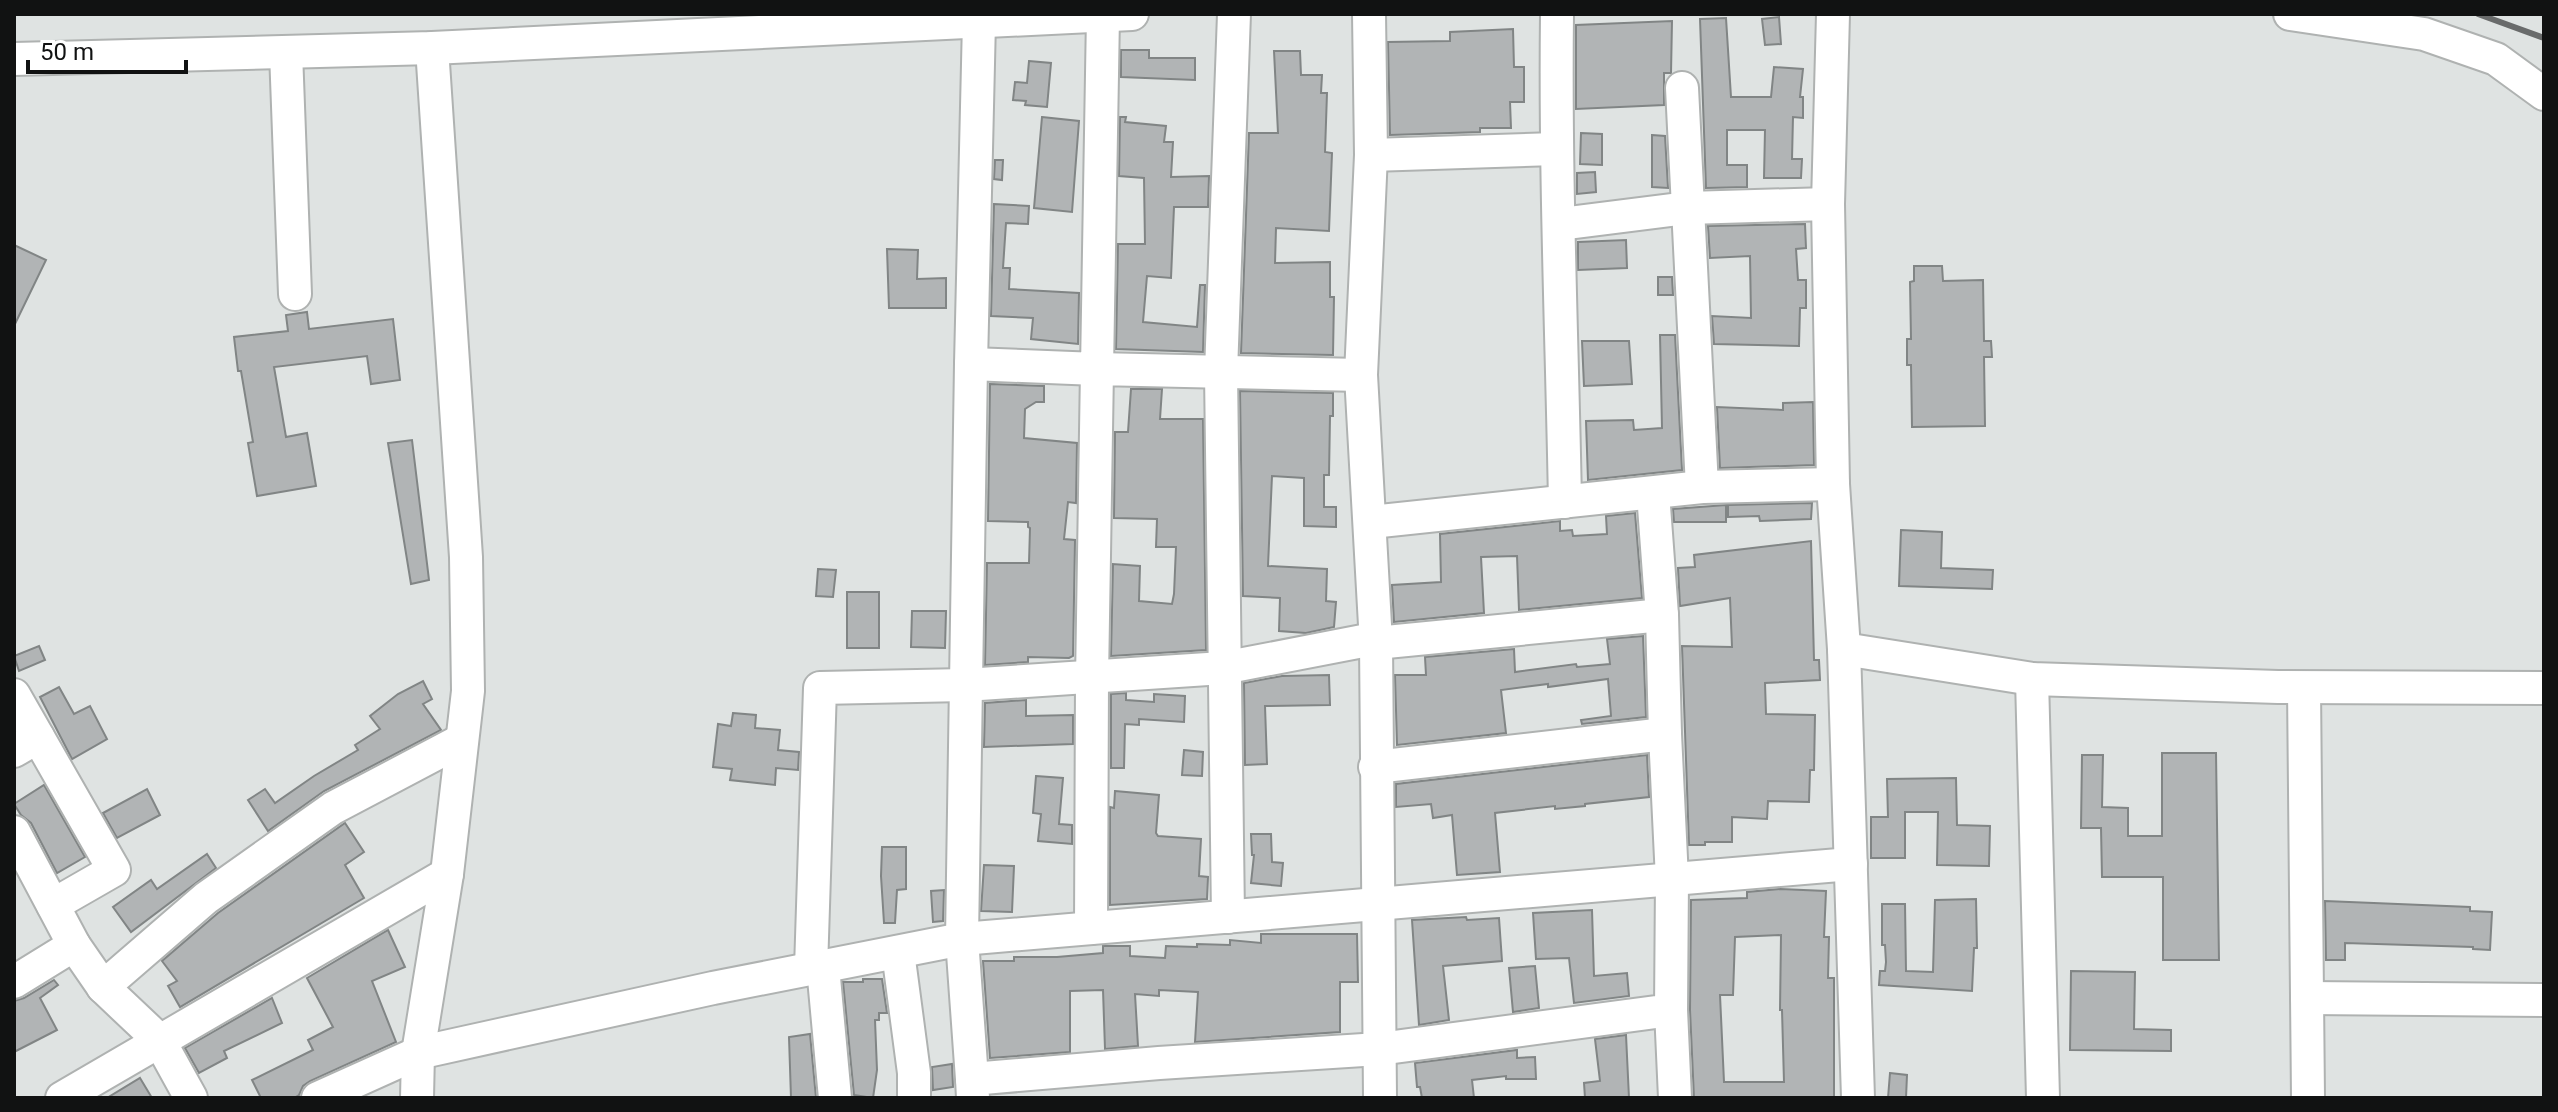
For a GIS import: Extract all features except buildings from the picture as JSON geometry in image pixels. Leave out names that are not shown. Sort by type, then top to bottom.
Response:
[{"type":"street","points":[[1228,917],[1221,372],[1234,14]]},
{"type":"street","points":[[1369,14],[1371,155],[1361,375],[1376,643],[1380,1098]]},
{"type":"street","points":[[1557,14],[1555,149],[1560,224],[1565,502]]},
{"type":"street","points":[[1833,14],[1828,204],[1833,484],[1844,649],[1858,1098]]},
{"type":"street","points":[[2290,14],[2424,34],[2496,59],[2544,94]]},
{"type":"street","points":[[14,59],[432,48],[1117,15],[1097,369],[1091,928]]},
{"type":"street","points":[[979,21],[962,939],[973,1089],[1159,1063],[1379,1049],[1671,1010]]},
{"type":"street","points":[[417,1098],[418,1053],[447,874],[468,691],[466,557],[432,48]]},
{"type":"street","points":[[286,52],[295,294]]},
{"type":"street","points":[[1682,88],[1702,487]]},
{"type":"street","points":[[1371,155],[1555,149]]},
{"type":"street","points":[[1560,224],[1687,208],[1828,204]]},
{"type":"street","points":[[971,364],[1361,375]]},
{"type":"street","points":[[1371,522],[1702,487],[1833,484]]},
{"type":"street","points":[[1653,493],[1662,615],[1672,879],[1671,1010],[1675,1098]]},
{"type":"street","points":[[835,1098],[817,968],[820,688],[965,685],[1223,668],[1368,640],[1376,643],[1662,615]]},
{"type":"street","points":[[1844,649],[2032,679],[2304,688],[2544,688]]},
{"type":"street","points":[[2032,679],[2043,1098]]},
{"type":"street","points":[[2304,688],[2308,1098]]},
{"type":"street","points":[[14,695],[26,744],[114,870],[53,905]]},
{"type":"street","points":[[1375,767],[1665,734]]},
{"type":"street","points":[[103,987],[206,898],[333,808],[462,740]]},
{"type":"street","points":[[14,832],[74,945],[103,987],[159,1040],[191,1098]]},
{"type":"street","points":[[318,1098],[418,1053],[962,939],[1851,864]]},
{"type":"street","points":[[62,1098],[447,874]]},
{"type":"street","points":[[14,982],[74,945]]},
{"type":"street","points":[[898,952],[914,1073],[914,1098]]},
{"type":"street","points":[[2307,998],[2544,1000]]},
{"type":"railway","points":[[2478,14],[2544,38]]}]
